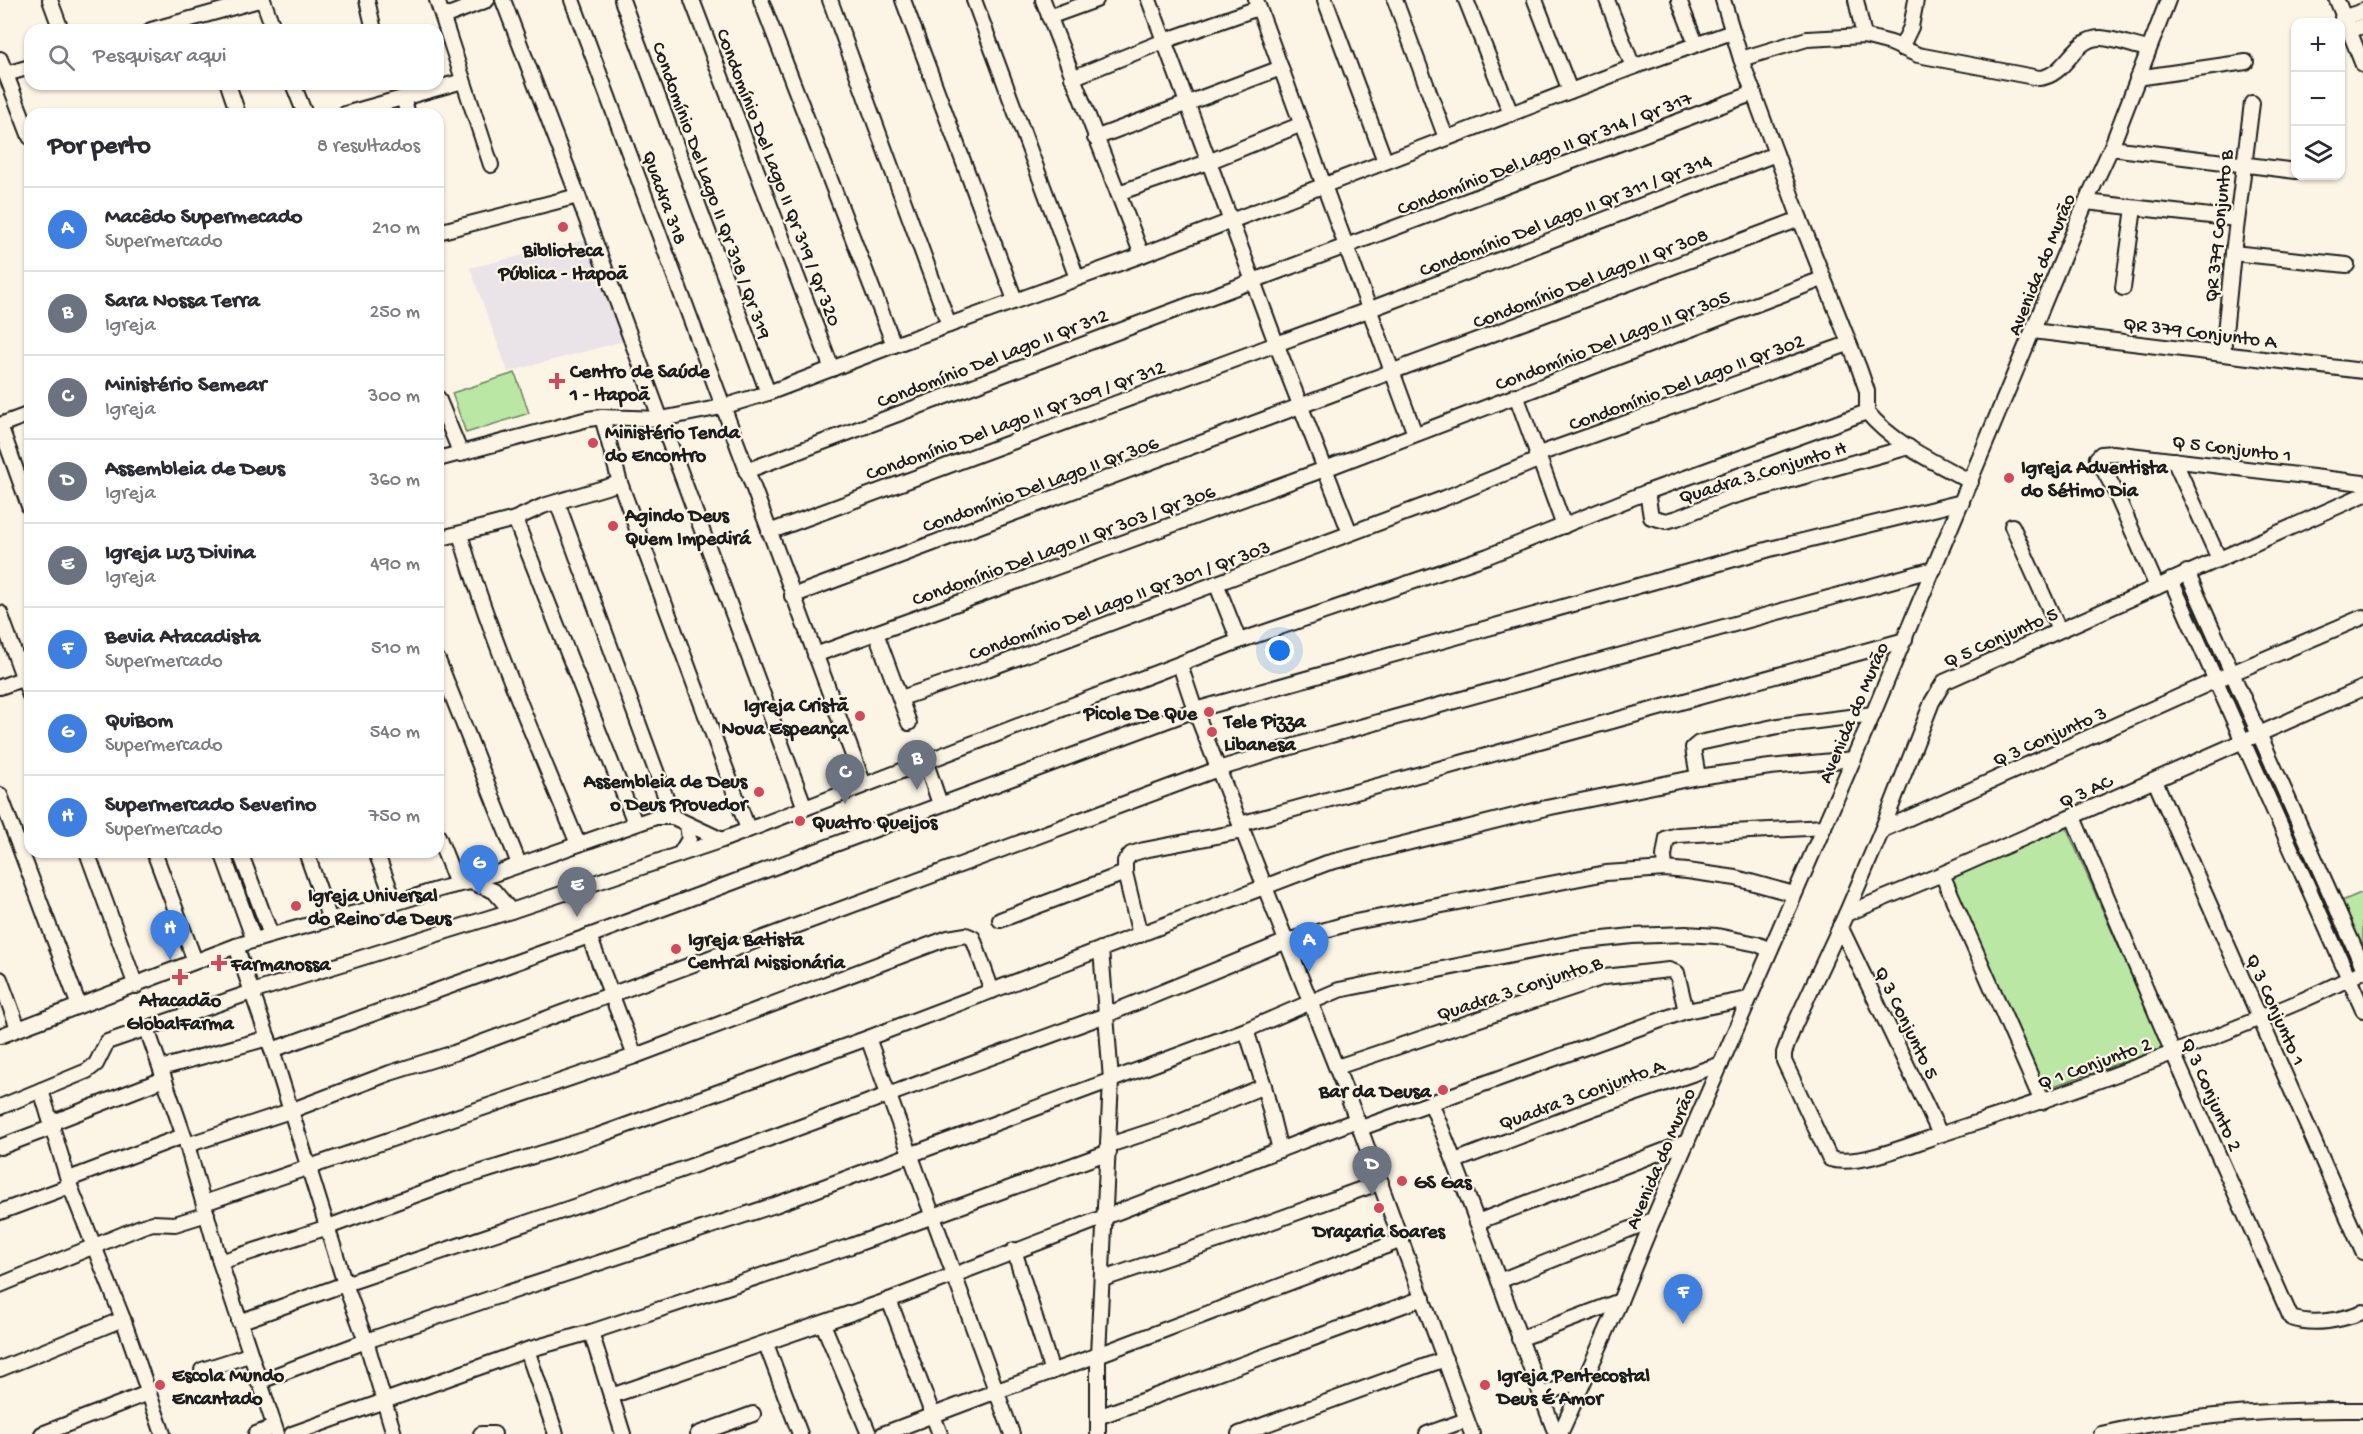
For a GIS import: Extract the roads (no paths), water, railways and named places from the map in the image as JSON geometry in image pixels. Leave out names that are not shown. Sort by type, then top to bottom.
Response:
[{"type":"street","points":[[50,0],[59,24]]},
{"type":"street","points":[[173,24],[259,0]]},
{"type":"street","points":[[263,0],[272,24]]},
{"type":"street","points":[[367,0],[373,24]]},
{"type":"street","points":[[437,0],[491,165]]},
{"type":"street","points":[[443,17],[487,0]]},
{"type":"street","points":[[503,0],[805,808]]},
{"type":"street","name":"Quadra 318","points":[[572,0],[864,785]]},
{"type":"street","name":"Condomínio Del Lago II Qr 318 / Qr 319","points":[[622,0],[768,393]]},
{"type":"street","name":"Condomínio Del Lago II Qr 319 / Qr 320","points":[[692,0],[832,369]]},
{"type":"street","points":[[761,0],[894,345]]},
{"type":"street","points":[[830,0],[949,325]]},
{"type":"street","points":[[903,0],[1014,300]]},
{"type":"street","points":[[974,0],[1077,278]]},
{"type":"street","points":[[1043,0],[1142,255]]},
{"type":"street","points":[[1049,17],[1096,0]]},
{"type":"street","points":[[1149,0],[1252,280],[1350,533]]},
{"type":"street","points":[[1325,0],[1385,161]]},
{"type":"street","points":[[1395,0],[1446,138]]},
{"type":"street","points":[[1466,0],[1510,114]]},
{"type":"street","points":[[1535,0],[1570,91]]},
{"type":"street","points":[[1607,0],[1633,67]]},
{"type":"street","points":[[1679,0],[1696,44]]},
{"type":"street","points":[[1723,0],[1741,59],[1822,279],[1867,391],[1867,412],[1874,421],[1909,447],[1971,482]]},
{"type":"street","points":[[1856,0],[1864,36]]},
{"type":"street","points":[[1900,48],[1911,27],[1916,0]]},
{"type":"street","name":"Avenida do Murão","points":[[1558,1434],[1620,1301],[1748,999],[1905,640],[2086,202],[2111,148],[2168,0]]},
{"type":"street","points":[[2337,0],[2342,18],[2363,11]]},
{"type":"street","points":[[1072,78],[1257,4],[1415,434]]},
{"type":"street","points":[[2345,24],[2363,65]]},
{"type":"street","points":[[2348,31],[2363,26]]},
{"type":"street","points":[[444,458],[602,417],[661,419],[723,407],[768,393],[1014,300],[1142,255],[1633,67],[1732,32]]},
{"type":"street","points":[[1741,59],[1807,39],[1864,36],[1918,55],[2039,78],[2056,73],[2079,47],[2089,41],[2101,38],[2148,49]]},
{"type":"street","points":[[0,59],[24,121]]},
{"type":"street","points":[[2137,78],[2246,62]]},
{"type":"street","points":[[1095,138],[1281,68]]},
{"type":"street","points":[[6,74],[24,69]]},
{"type":"street","points":[[444,86],[463,81]]},
{"type":"street","points":[[230,90],[236,108]]},
{"type":"street","points":[[295,90],[303,108]]},
{"type":"street","points":[[367,108],[431,90]]},
{"type":"street","name":"Condomínio Del Lago II Qr 314 / Qr 317","points":[[1252,280],[1347,247],[1754,93]]},
{"type":"street","points":[[403,98],[406,108]]},
{"type":"street","name":"QR 379 Conjunto B","points":[[2223,353],[2252,103]]},
{"type":"street","points":[[1118,193],[1208,162],[1302,124]]},
{"type":"street","points":[[2111,148],[2291,171]]},
{"type":"street","name":"Condomínio Del Lago II Qr 311 / Qr 314","points":[[1276,343],[1776,154]]},
{"type":"street","points":[[444,230],[578,196]]},
{"type":"street","points":[[2086,202],[2237,219]]},
{"type":"street","points":[[2123,288],[2134,208]]},
{"type":"street","name":"Condomínio Del Lago II Qr 308","points":[[1302,407],[1800,219]]},
{"type":"street","points":[[2233,253],[2347,265]]},
{"type":"street","name":"Condomínio Del Lago II Qr 305","points":[[1325,469],[1822,279]]},
{"type":"street","name":"Condomínio Del Lago II Qr 312","points":[[746,471],[1252,280]]},
{"type":"street","name":"QR 379 Conjunto A","points":[[2033,331],[2363,371]]},
{"type":"street","name":"Condomínio Del Lago II Qr 309 / Qr 312","points":[[769,532],[1276,343]]},
{"type":"street","name":"Condomínio Del Lago II Qr 302","points":[[1350,533],[1537,458],[1848,344]]},
{"type":"street","points":[[1516,395],[1537,458],[1564,526]]},
{"type":"street","name":"Condomínio Del Lago II Qr 306","points":[[792,596],[1302,407]]},
{"type":"street","points":[[0,1107],[93,1067],[107,1042],[252,992],[511,911],[722,840],[1239,641],[1488,556],[1647,492],[1867,412]]},
{"type":"street","points":[[444,413],[460,454]]},
{"type":"street","points":[[24,416],[0,425],[24,492]]},
{"type":"street","points":[[602,417],[620,483],[748,829]]},
{"type":"street","name":"Quadra 3 Conjunto H","points":[[1647,492],[1651,517],[1666,521],[1730,497],[1909,447]]},
{"type":"street","name":"Q 5 Conjunto 1","points":[[2157,587],[2114,487],[2097,458],[2101,454],[2113,453],[2363,483]]},
{"type":"street","points":[[2174,460],[2219,559]]},
{"type":"street","name":"Condomínio Del Lago II Qr 303 / Qr 306","points":[[815,655],[1325,469]]},
{"type":"street","points":[[444,537],[515,519],[557,502],[620,483]]},
{"type":"street","name":"Q 5 Conjunto 5","points":[[1843,920],[1882,830],[1932,702],[1944,682],[2363,495]]},
{"type":"street","points":[[0,1147],[162,1073],[270,1044],[589,936],[1195,710],[1770,549],[1962,501]]},
{"type":"street","points":[[557,502],[673,817]]},
{"type":"street","points":[[515,519],[635,823]]},
{"type":"street","points":[[2012,526],[2059,630]]},
{"type":"street","name":"Condomínio Del Lago II Qr 301 / Qr 303","points":[[901,699],[1350,533]]},
{"type":"street","points":[[460,534],[471,574],[522,708],[578,844]]},
{"type":"street","points":[[0,1212],[185,1140],[290,1111],[324,1097],[454,1053],[1218,769],[1343,732],[1934,569]]},
{"type":"street","points":[[2187,572],[2363,967]]},
{"type":"street","points":[[2171,580],[2363,1010]]},
{"type":"street","points":[[1216,583],[1239,641]]},
{"type":"street","points":[[0,614],[24,670]]},
{"type":"street","name":"Q 3 Conjunto 3","points":[[1882,830],[2217,682],[2232,673],[2363,617]]},
{"type":"street","points":[[876,633],[909,723]]},
{"type":"street","points":[[1140,935],[1125,873],[1125,861],[1131,854],[1242,828],[1905,640]]},
{"type":"street","points":[[1180,664],[1195,710],[1381,1182],[1472,1434]]},
{"type":"street","points":[[444,675],[519,864]]},
{"type":"street","points":[[0,687],[24,678]]},
{"type":"street","name":"Q 3 AC","points":[[1843,920],[2259,734],[2362,692]]},
{"type":"street","points":[[1698,777],[1693,748],[1699,742],[1779,726],[1873,714]]},
{"type":"street","points":[[220,1262],[328,1227],[456,1180],[597,1137],[868,1038],[1327,863],[1546,808],[1698,777],[1854,759]]},
{"type":"street","points":[[926,763],[940,804]]},
{"type":"street","name":"Q 3 Conjunto 1","points":[[2155,781],[2363,1252]]},
{"type":"street","points":[[0,795],[79,1006]]},
{"type":"street","points":[[0,1036],[271,934],[471,882],[656,816],[673,817],[722,840]]},
{"type":"street","name":"Q 3 Conjunto 2","points":[[2073,817],[2173,1053],[2291,1318],[2320,1322],[2342,1320],[2363,1312]]},
{"type":"street","points":[[680,854],[689,839],[687,824]]},
{"type":"street","points":[[1665,869],[1664,856],[1667,838],[1824,827]]},
{"type":"street","points":[[444,851],[457,884]]},
{"type":"street","points":[[89,858],[136,986]]},
{"type":"street","points":[[156,858],[195,961]]},
{"type":"street","points":[[224,858],[254,940]]},
{"type":"street","points":[[242,858],[271,934]]},
{"type":"street","points":[[308,858],[330,920]]},
{"type":"street","points":[[378,858],[395,903]]},
{"type":"street","points":[[239,1322],[618,1192],[1106,1015],[1287,941],[1350,923],[1606,873],[1665,869],[1736,878],[1794,894]]},
{"type":"street","points":[[494,891],[495,872]]},
{"type":"street","points":[[1000,920],[1125,873]]},
{"type":"street","points":[[1942,874],[2042,1102]]},
{"type":"street","points":[[471,882],[494,891],[511,911]]},
{"type":"street","name":"Q 1 Conjunto 2","points":[[1843,920],[1794,1026],[1784,1053],[1784,1061],[1830,1159],[1840,1160],[1885,1154],[2042,1102],[2259,1018],[2363,971]]},
{"type":"street","name":"Q 3 Conjunto 5","points":[[1843,920],[1940,1134]]},
{"type":"street","points":[[258,1382],[366,1341],[775,1204],[1246,1030],[1309,1002],[1354,986],[1576,942],[1632,936],[1686,934],[1717,936],[1757,944],[1770,950]]},
{"type":"street","points":[[0,1285],[153,1223],[175,1224],[205,1209],[309,1167],[635,1056],[958,936],[966,935],[973,938],[992,991]]},
{"type":"street","points":[[589,936],[635,1056]]},
{"type":"street","points":[[236,946],[270,1044],[394,1434]]},
{"type":"street","points":[[1098,1434],[1098,1355],[1111,1080],[1101,949]]},
{"type":"street","name":"Quadra 3 Conjunto B","points":[[1337,1067],[1612,976],[1670,969],[1677,973],[1686,1011]]},
{"type":"street","points":[[0,979],[18,1028]]},
{"type":"street","points":[[611,1396],[890,1300],[1014,1250],[1105,1218],[1280,1150],[1431,1102],[1686,1011],[1748,999]]},
{"type":"street","points":[[147,1029],[185,1140],[249,1355],[276,1431],[256,1434]]},
{"type":"street","points":[[1246,1030],[1264,1086],[1280,1150]]},
{"type":"street","points":[[868,1038],[1012,1434]]},
{"type":"street","name":"Quadra 3 Conjunto A","points":[[1455,1161],[1591,1109],[1721,1064]]},
{"type":"street","points":[[292,1434],[527,1350],[591,1332],[764,1276],[934,1216],[1170,1125],[1264,1086]]},
{"type":"street","points":[[41,1090],[70,1183],[123,1319],[163,1434]]},
{"type":"street","points":[[1431,1102],[1455,1161],[1519,1339],[1558,1434]]},
{"type":"street","points":[[1477,1222],[1687,1142]]},
{"type":"street","points":[[1103,1279],[1244,1232],[1381,1182]]},
{"type":"street","points":[[1499,1281],[1653,1220]]},
{"type":"street","points":[[883,1434],[1402,1240]]},
{"type":"street","points":[[1014,1250],[1052,1372]]},
{"type":"street","points":[[1098,1417],[1423,1298]]},
{"type":"street","points":[[890,1300],[940,1434]]},
{"type":"street","points":[[1519,1339],[1620,1301]]},
{"type":"street","points":[[0,1369],[123,1319]]},
{"type":"street","points":[[823,1324],[869,1434]]},
{"type":"street","points":[[591,1332],[623,1434]]},
{"type":"street","points":[[766,1344],[800,1434]]},
{"type":"street","points":[[527,1350],[556,1434]]},
{"type":"street","points":[[202,1370],[249,1355]]},
{"type":"street","points":[[1239,1434],[1445,1359]]},
{"type":"street","points":[[1541,1395],[1583,1380]]},
{"type":"street","points":[[42,1434],[148,1393]]},
{"type":"street","points":[[2101,1434],[2143,1425],[2231,1414],[2363,1410]]},
{"type":"street","points":[[698,1434],[753,1414]]},
{"type":"street","points":[[1427,1434],[1466,1420]]},
{"type":"street","points":[[481,1434],[494,1434]]},
{"type":"place","name":"Biblioteca Pública - Itapoã","points":[[563,227]]},
{"type":"place","name":"Centro de Saúde 1 - Itapoã","points":[[557,381]]},
{"type":"place","name":"Ministério Tenda do Encontro","points":[[593,443]]},
{"type":"place","name":"Igreja Adventista do Sétimo Dia","points":[[2009,478]]},
{"type":"place","name":"Agindo Deus Quem Impedirá","points":[[613,526]]},
{"type":"place","name":"Picole De Que","points":[[1209,712]]},
{"type":"place","name":"Igreja Cristã Nova Espeança","points":[[860,716]]},
{"type":"place","name":"Tele Pizza Libanesa","points":[[1212,732]]},
{"type":"place","name":"Sara Nossa Terra","points":[[917,790]]},
{"type":"place","name":"Assembleia de Deus o Deus Provedor","points":[[759,792]]},
{"type":"place","name":"Ministério Semear","points":[[845,804]]},
{"type":"place","name":"Quatro Queijos","points":[[800,821]]},
{"type":"place","name":"QuiBom","points":[[479,895]]},
{"type":"place","name":"Igreja Universal do Reino de Deus","points":[[296,906]]},
{"type":"place","name":"Igreja Luz Divina","points":[[577,917]]},
{"type":"place","name":"Igreja Batista Central Missionária","points":[[676,949]]},
{"type":"place","name":"Supermercado Severino","points":[[170,960]]},
{"type":"place","name":"Farmanossa","points":[[219,963]]},
{"type":"place","name":"Macêdo Supermecado","points":[[1309,972]]},
{"type":"place","name":"Atacadão GlobalFarma","points":[[180,977]]},
{"type":"place","name":"Bar da Deusa","points":[[1443,1090]]},
{"type":"place","name":"GS Gas","points":[[1402,1181]]},
{"type":"place","name":"Assembleia de Deus","points":[[1372,1196]]},
{"type":"place","name":"Draçaria Soares","points":[[1379,1208]]},
{"type":"place","name":"Bevia Atacadista","points":[[1683,1324]]},
{"type":"place","name":"Escola Mundo Encantado","points":[[160,1385]]},
{"type":"place","name":"Igreja Pentecostal Deus É Amor","points":[[1485,1385]]}]
